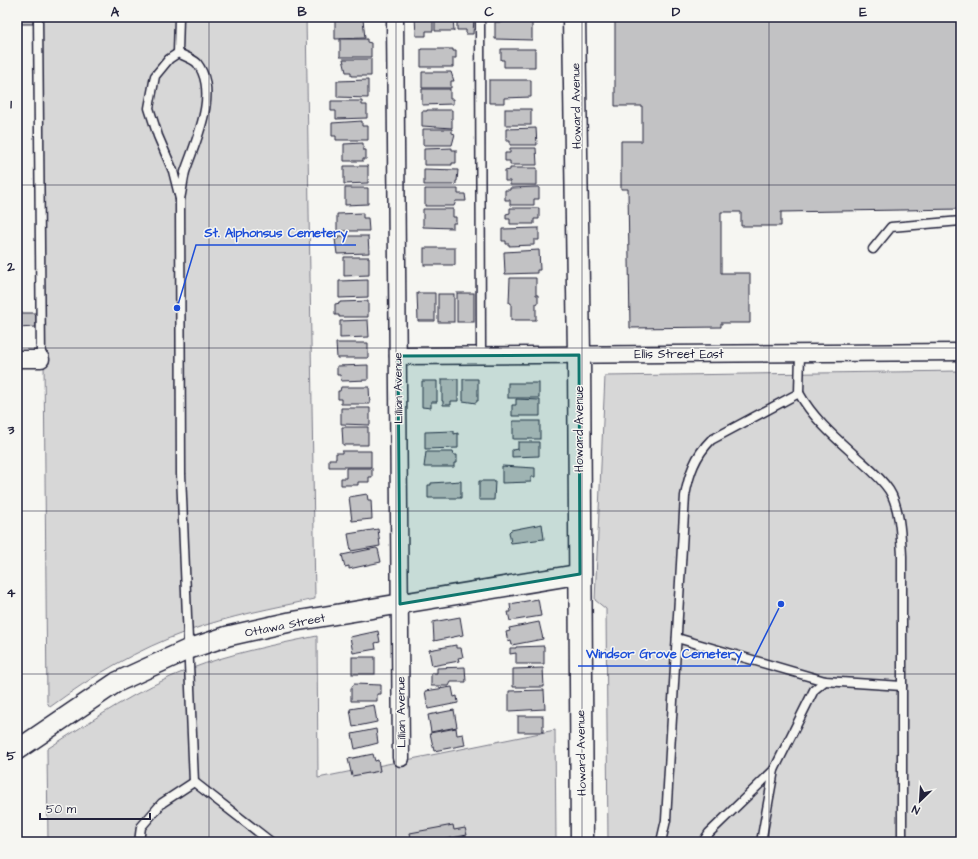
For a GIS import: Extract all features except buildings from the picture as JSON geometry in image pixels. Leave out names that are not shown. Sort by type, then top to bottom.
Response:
[{"type":"main road","name":"Howard Avenue","points":[[574,17],[579,355],[582,842]]},
{"type":"street","name":"Lillian Avenue","points":[[395,17],[401,758]]},
{"type":"street","name":"Ellis Street East","points":[[398,356],[961,352]]},
{"type":"street","points":[[17,359],[40,359]]},
{"type":"street","name":"Ottawa Street","points":[[17,750],[117,682],[189,649],[228,636],[290,622],[580,574]]},
{"type":"lane","points":[[38,17],[40,359]]},
{"type":"lane","points":[[178,53],[179,17]]},
{"type":"lane","points":[[480,17],[481,356]]},
{"type":"lane","points":[[178,53],[197,62],[205,80],[206,109],[198,140],[185,173],[180,199],[181,474],[194,782],[271,842]]},
{"type":"lane","points":[[178,53],[168,59],[155,76],[150,108],[158,136],[173,171],[180,199]]},
{"type":"lane","points":[[873,249],[891,227],[961,221]]},
{"type":"lane","points":[[800,353],[799,392],[809,410],[878,476],[890,492],[897,513],[901,535],[902,842]]},
{"type":"lane","points":[[661,842],[666,820],[685,496],[688,478],[700,450],[711,440],[799,392]]},
{"type":"lane","points":[[677,638],[825,681],[902,686]]},
{"type":"lane","points":[[761,842],[774,770],[814,690],[825,681]]},
{"type":"lane","points":[[703,842],[709,833],[774,770]]},
{"type":"lane","points":[[138,842],[141,826],[162,803],[194,782]]},
{"type":"highlighted area","points":[[579,355],[580,574],[400,604],[398,356]]},
{"type":"shaded area","points":[[41,17],[306,17],[315,599],[235,617],[169,638],[116,664],[50,707],[47,702]]},
{"type":"shaded area","points":[[961,371],[961,842],[608,842],[606,609],[595,600],[605,376]]},
{"type":"shaded area","points":[[317,636],[318,778],[555,730],[556,842],[48,842],[47,749],[134,695],[190,669],[237,654]]},
{"type":"place","name":"St. Alphonsus Cemetery","points":[[177,308]]},
{"type":"place","name":"Windsor Grove Cemetery","points":[[781,604]]}]
